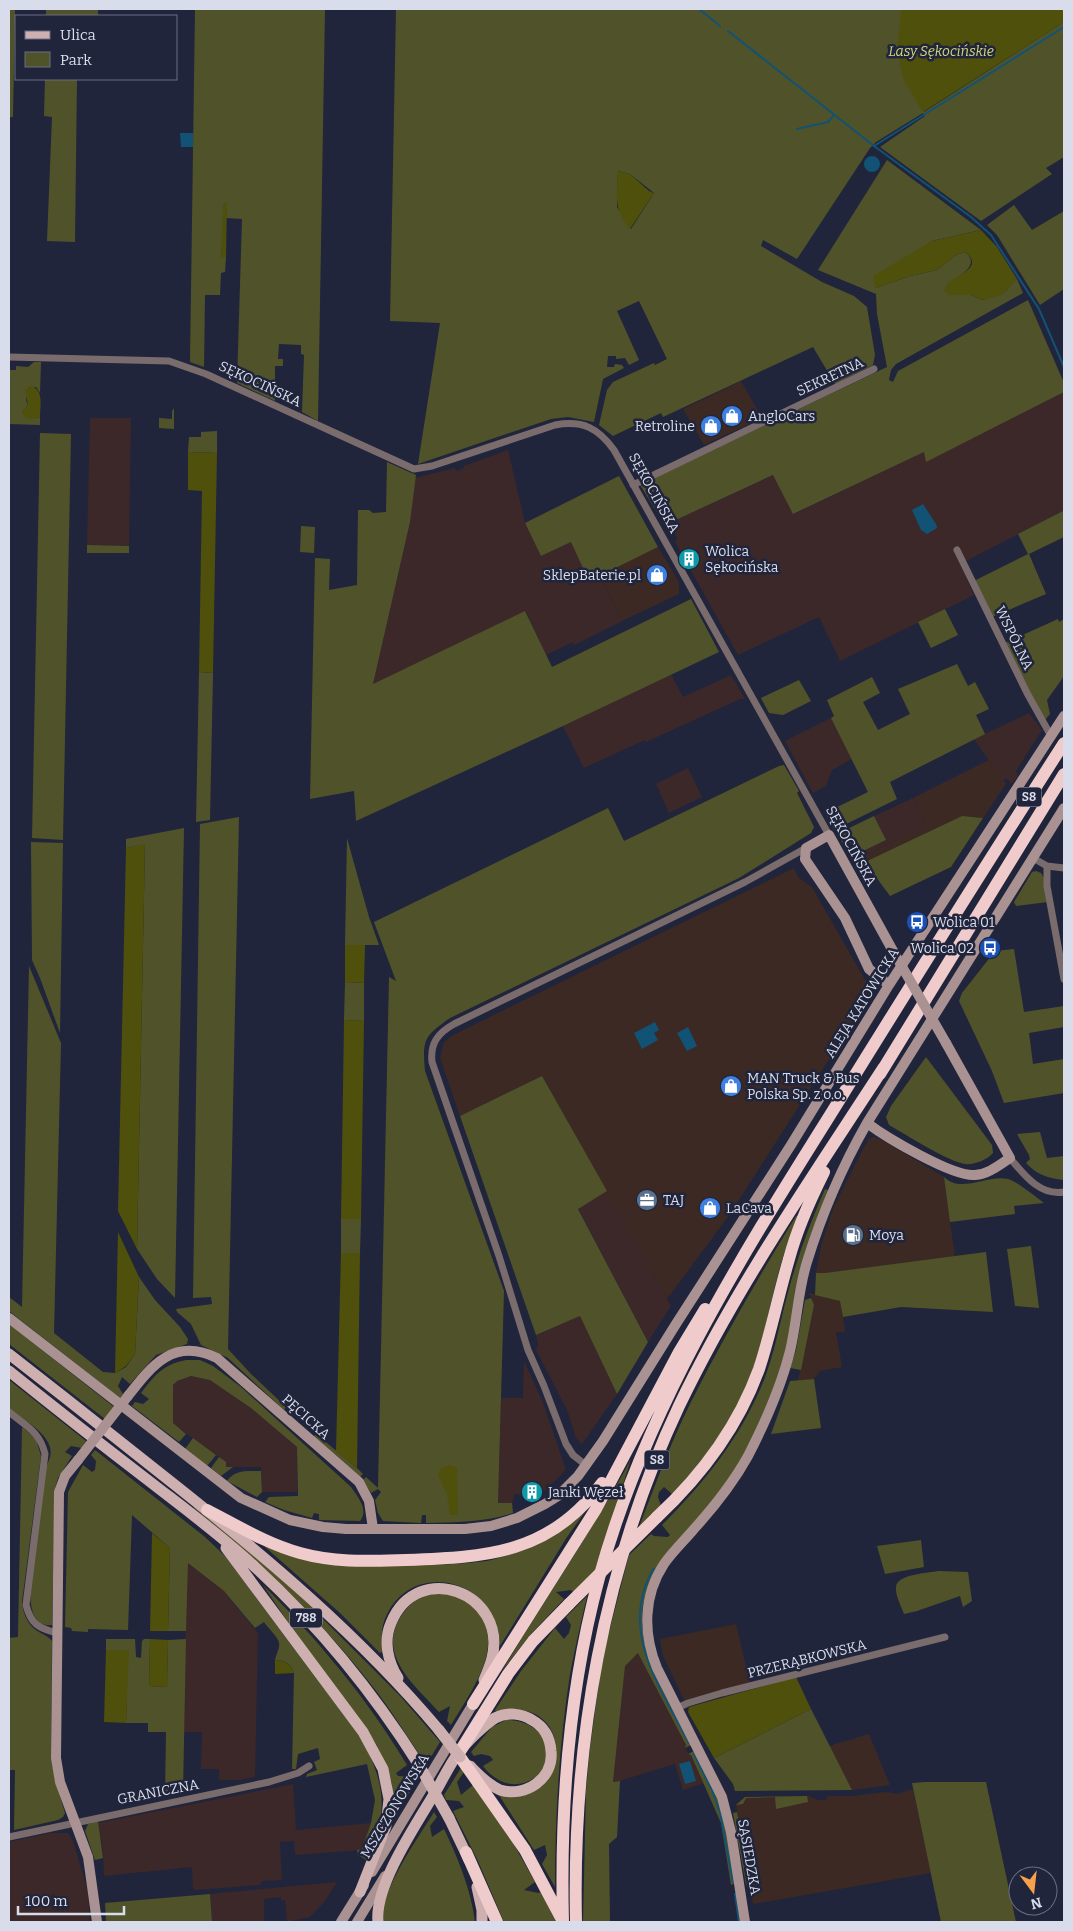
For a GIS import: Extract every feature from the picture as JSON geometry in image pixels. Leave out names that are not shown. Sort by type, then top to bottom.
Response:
[{"type":"highway","name":"S8","points":[[563,1922],[562,1876],[568,1749],[580,1663],[599,1577],[638,1464],[695,1343],[761,1226],[989,859],[1064,743]]},
{"type":"highway","name":"S8","points":[[576,1922],[575,1877],[583,1758],[592,1684],[605,1618],[632,1523],[679,1406],[741,1289],[884,1067],[1064,774]]},
{"type":"highway","points":[[563,1922],[525,1850],[477,1776],[460,1755],[517,1662],[544,1629],[685,1490],[726,1437],[759,1368],[789,1259],[806,1208],[826,1168],[884,1067]]},
{"type":"highway","points":[[473,1704],[596,1509],[679,1352],[709,1301],[761,1226]]},
{"type":"highway","points":[[204,1515],[301,1554],[332,1560],[353,1562],[450,1559],[489,1555],[516,1548],[537,1538],[554,1529],[579,1510],[602,1483],[638,1428]]},
{"type":"highway","points":[[466,1852],[497,1922]]},
{"type":"main road","name":"788","points":[[9,1354],[204,1515],[329,1643],[373,1698],[419,1765],[466,1852]]},
{"type":"main road","name":"788","points":[[9,1371],[204,1515],[316,1602],[402,1686]]},
{"type":"main road","points":[[204,1515],[363,1732],[378,1757],[388,1787],[387,1819],[383,1838],[360,1892]]},
{"type":"main road","points":[[460,1755],[402,1686],[388,1652],[388,1629],[403,1603],[412,1596],[424,1591],[448,1588],[472,1598],[482,1608],[492,1628],[494,1638],[492,1658],[473,1704]]},
{"type":"main road","points":[[378,1922],[380,1900],[401,1850],[460,1755],[488,1724],[503,1716],[512,1714],[528,1717],[546,1732],[551,1747],[551,1761],[545,1775],[533,1787],[523,1791],[502,1790],[477,1776]]},
{"type":"main road","points":[[466,1852],[480,1898],[482,1922]]},
{"type":"street","name":"SĘKOCIŃSKA","points":[[9,357],[169,362],[206,374],[414,469],[432,466],[555,425],[573,422],[594,430],[607,440],[1010,1158],[1027,1179],[1034,1184],[1059,1193],[1064,1192]]},
{"type":"street","name":"SEKRETNA","points":[[633,484],[874,369]]},
{"type":"street","name":"WSPÓLNA","points":[[957,550],[1027,693],[1051,736]]},
{"type":"street","name":"ALEJA KATOWICKA","points":[[9,1318],[241,1498],[276,1515],[307,1524],[346,1529],[464,1529],[504,1522],[532,1512],[558,1496],[587,1466],[791,1145],[888,984],[1064,716]]},
{"type":"street","points":[[1010,1158],[984,1173],[976,1175],[959,1174],[879,1132],[867,1123],[1064,808]]},
{"type":"street","points":[[587,1466],[573,1455],[566,1444],[528,1350],[499,1256],[437,1078],[432,1062],[432,1046],[440,1033],[454,1024],[736,886],[829,835]]},
{"type":"street","points":[[806,848],[805,859],[845,918],[869,969],[888,984]]},
{"type":"street","points":[[1033,858],[1047,866],[1064,868]]},
{"type":"street","points":[[1047,866],[1047,886],[1064,979]]},
{"type":"street","name":"SĄSIEDZKA","points":[[746,1922],[732,1832],[722,1798],[657,1668],[649,1647],[646,1618],[650,1595],[665,1562],[723,1495],[758,1437],[784,1372],[806,1264],[839,1176],[867,1123]]},
{"type":"street","name":"PĘCICKA","points":[[57,1633],[59,1492],[65,1476],[149,1370],[159,1360],[176,1352],[192,1350],[210,1355],[226,1365],[359,1482],[369,1501],[373,1529]]},
{"type":"street","points":[[9,1412],[36,1433],[43,1445],[45,1454],[26,1605],[34,1624],[57,1633],[56,1758],[60,1782],[88,1857],[97,1922]]},
{"type":"street","name":"PRZERĄBKOWSKA","points":[[677,1708],[688,1702],[944,1637]]},
{"type":"street","name":"MSZCZONOWSKA","points":[[342,1922],[473,1704]]},
{"type":"street","name":"GRANICZNA","points":[[9,1836],[269,1782],[298,1773],[309,1766]]},
{"type":"street","name":"MSZCZONOWSKA","points":[[357,1922],[401,1850]]},
{"type":"shaded area","points":[[741,381],[762,418],[704,445],[683,409]]},
{"type":"shaded area","points":[[1064,392],[1064,513],[1063,511],[960,564],[974,595],[840,661],[819,617],[738,655],[675,542],[677,539],[675,533],[670,534],[665,525],[774,475],[794,514],[924,452],[926,461]]},
{"type":"shaded area","points":[[90,418],[131,418],[129,546],[87,545]]},
{"type":"shaded area","points":[[508,450],[525,523],[541,556],[571,542],[589,580],[600,575],[622,621],[574,645],[573,642],[546,655],[526,612],[373,684],[410,522],[415,478],[455,468],[456,471],[464,468],[464,466]]},
{"type":"shaded area","points":[[658,547],[679,582],[679,594],[622,621],[600,575]]},
{"type":"shaded area","points":[[671,674],[683,697],[731,675],[745,699],[740,699],[584,768],[563,726]]},
{"type":"shaded area","points":[[1029,713],[1042,730],[1016,771],[1018,776],[1012,784],[1006,778],[1003,781],[974,739]]},
{"type":"shaded area","points":[[831,718],[852,759],[832,770],[826,786],[813,793],[785,741]]},
{"type":"shaded area","points":[[989,760],[1006,784],[983,818],[962,816],[865,862],[862,857],[926,825],[913,798]]},
{"type":"shaded area","points":[[688,768],[702,797],[669,813],[656,784]]},
{"type":"shaded area","points":[[913,798],[926,825],[862,857],[859,853],[886,840],[874,816]]},
{"type":"shaded area","points":[[794,868],[798,877],[812,887],[872,992],[730,1214],[667,1299],[542,1076],[460,1116],[440,1058],[444,1042],[455,1034]]},
{"type":"shaded area","points":[[873,1137],[882,1140],[944,1177],[955,1257],[816,1273],[821,1246],[833,1209],[863,1149],[869,1139]]},
{"type":"shaded area","points":[[607,1191],[671,1306],[648,1342],[578,1208]]},
{"type":"shaded area","points":[[809,1293],[841,1301],[845,1332],[836,1332],[842,1367],[820,1371],[814,1379],[798,1381],[814,1305]]},
{"type":"shaded area","points":[[580,1316],[617,1394],[582,1444],[576,1438],[567,1410],[536,1350],[538,1344],[536,1335]]},
{"type":"shaded area","points":[[524,1361],[542,1400],[566,1470],[544,1491],[537,1492],[535,1495],[515,1494],[512,1503],[498,1503],[501,1398],[523,1398]]},
{"type":"shaded area","points":[[191,1376],[210,1379],[251,1408],[297,1447],[297,1492],[262,1492],[261,1467],[226,1467],[219,1457],[173,1424],[173,1385],[177,1381]]},
{"type":"shaded area","points":[[187,1562],[224,1591],[258,1633],[255,1777],[238,1780],[219,1780],[219,1769],[201,1769],[202,1732],[184,1732]]},
{"type":"shaded area","points":[[736,1624],[750,1683],[684,1700],[663,1656],[660,1639]]},
{"type":"shaded area","points":[[639,1652],[704,1783],[683,1790],[675,1764],[613,1783],[625,1666]]},
{"type":"shaded area","points":[[869,1734],[890,1785],[852,1790],[829,1746]]},
{"type":"shaded area","points":[[293,1784],[296,1830],[371,1823],[362,1850],[295,1855],[294,1841],[280,1842],[282,1880],[262,1881],[260,1885],[196,1890],[193,1889],[192,1867],[104,1876],[103,1850],[98,1823]]},
{"type":"shaded area","points":[[913,1789],[931,1873],[753,1904],[736,1805],[745,1797],[809,1796],[817,1800],[826,1800],[828,1796],[853,1796],[886,1792],[897,1794]]},
{"type":"shaded area","points":[[50,1833],[68,1833],[73,1841],[88,1891],[90,1922],[9,1922],[9,1842]]},
{"type":"shaded area","points":[[337,1882],[325,1901],[310,1917],[287,1922],[285,1900],[281,1900],[281,1897],[264,1899],[264,1922],[212,1922],[210,1894]]},
{"type":"green space","points":[[9,9],[15,9],[13,117],[9,117]]},
{"type":"green space","points":[[46,9],[98,9],[98,15],[46,15]]},
{"type":"green space","points":[[195,9],[325,9],[318,421],[302,412],[304,355],[301,354],[301,345],[279,344],[278,359],[283,359],[283,366],[275,366],[275,401],[237,383],[242,219],[226,218],[227,203],[221,258],[226,258],[225,272],[221,273],[220,295],[205,295],[204,367],[190,362]]},
{"type":"green space","points":[[396,9],[904,9],[901,12],[924,112],[1064,22],[1064,157],[1046,168],[1052,174],[981,221],[880,147],[925,116],[923,113],[876,142],[870,148],[797,259],[763,240],[761,246],[822,282],[854,296],[867,307],[875,355],[873,365],[835,384],[813,347],[663,417],[661,413],[613,436],[599,425],[607,390],[613,382],[667,359],[639,301],[617,311],[639,360],[629,365],[625,358],[616,359],[616,356],[608,356],[607,367],[614,367],[615,364],[622,365],[624,368],[603,379],[594,422],[568,417],[551,419],[418,464],[440,323],[390,321]],"holes":[[[618,171],[630,174],[654,193],[631,229],[617,207]]]},
{"type":"green space","name":"Lasy Sękocińskie","points":[[904,9],[1064,9],[1064,22],[923,112],[904,81],[897,50],[901,11]]},
{"type":"green space","points":[[45,80],[77,80],[75,242],[47,241],[52,117],[44,116]]},
{"type":"green space","points":[[887,160],[981,230],[932,241],[875,288],[910,276],[937,270],[956,255],[965,252],[970,257],[970,266],[948,283],[949,295],[971,295],[982,300],[1006,291],[1017,279],[1023,293],[896,364],[891,370],[889,380],[893,382],[898,371],[1028,300],[1064,383],[1064,392],[926,462],[924,452],[793,514],[773,475],[665,525],[640,485],[887,367],[877,314],[876,294],[818,270]]},
{"type":"green space","points":[[618,171],[630,174],[649,191],[654,193],[630,229],[618,208]]},
{"type":"green space","points":[[223,203],[227,203],[226,258],[221,258]]},
{"type":"green space","points":[[1014,205],[1032,230],[1064,211],[1064,289],[1040,305],[997,235],[987,225]]},
{"type":"green space","points":[[981,230],[997,247],[1017,279],[1002,295],[982,300],[971,295],[949,295],[944,291],[947,284],[970,267],[972,263],[971,258],[965,252],[956,255],[937,270],[910,276],[875,288],[873,276],[932,241]]},
{"type":"green space","points":[[34,362],[41,362],[40,393],[36,387],[29,387],[26,400],[28,405],[23,411],[37,418],[40,417],[40,425],[9,424],[10,370],[16,370],[16,366],[28,367]]},
{"type":"green space","points":[[32,386],[36,388],[40,395],[41,404],[40,417],[32,419],[25,417],[22,412],[28,405],[25,390]]},
{"type":"green space","points":[[174,408],[174,429],[159,428],[159,418],[172,419]]},
{"type":"green space","points":[[217,431],[217,453],[188,452],[189,437],[201,437],[201,432]]},
{"type":"green space","points":[[40,433],[71,434],[63,840],[32,838]]},
{"type":"green space","points":[[188,452],[217,453],[213,673],[199,672],[202,491],[188,490]]},
{"type":"green space","points":[[387,462],[416,475],[410,522],[373,684],[525,611],[552,667],[691,599],[719,652],[356,821],[354,791],[310,799],[315,558],[330,559],[329,590],[357,585],[358,510],[369,510],[373,513],[386,512]]},
{"type":"green space","points":[[619,476],[658,547],[589,581],[571,542],[541,556],[525,523]]},
{"type":"green space","points":[[1063,511],[1064,537],[1029,554],[1046,594],[992,617],[974,581],[1028,554],[1018,534]]},
{"type":"green space","points":[[301,526],[315,527],[314,553],[300,552]]},
{"type":"green space","points":[[87,545],[129,546],[129,553],[87,553]]},
{"type":"green space","points":[[945,609],[958,635],[931,648],[918,622]]},
{"type":"green space","points":[[1058,619],[1059,622],[1064,619],[1064,676],[1047,700],[1050,714],[1045,720],[1005,643]]},
{"type":"green space","points":[[957,664],[968,686],[975,682],[989,709],[976,715],[985,734],[890,782],[897,799],[834,830],[825,813],[868,792],[831,718],[834,716],[827,700],[872,677],[880,693],[863,702],[878,730],[910,714],[898,689]]},
{"type":"green space","points":[[199,672],[213,673],[210,820],[196,822]]},
{"type":"green space","points":[[799,680],[811,701],[783,715],[769,713],[761,698]]},
{"type":"green space","points":[[784,765],[799,791],[797,793],[814,827],[811,833],[739,878],[450,1018],[435,1029],[427,1039],[424,1051],[425,1071],[504,1291],[498,1503],[512,1503],[513,1513],[481,1520],[459,1522],[426,1523],[426,1515],[422,1515],[421,1523],[383,1521],[378,1513],[375,1500],[381,1492],[378,1489],[371,1493],[363,1480],[366,1477],[378,1488],[389,977],[396,981],[374,922],[608,808],[624,841]]},
{"type":"green space","points":[[874,816],[886,840],[859,853],[849,842],[844,845],[837,834]]},
{"type":"green space","points":[[962,816],[983,818],[951,867],[890,896],[865,862]]},
{"type":"green space","points":[[239,817],[228,1349],[286,1407],[284,1410],[228,1358],[201,1345],[191,1324],[176,1309],[212,1304],[211,1297],[193,1298],[200,824]]},
{"type":"green space","points":[[184,828],[175,1298],[157,1279],[137,1249],[145,845],[126,848],[126,839]]},
{"type":"green space","points":[[347,838],[369,917],[379,945],[345,945]]},
{"type":"green space","points":[[31,842],[63,843],[60,1033],[32,960]]},
{"type":"green space","points":[[145,844],[137,1249],[118,1211],[126,848]]},
{"type":"green space","points":[[1032,872],[1041,873],[1044,878],[1048,902],[1016,906],[1014,902]]},
{"type":"green space","points":[[345,945],[365,945],[364,983],[345,982]]},
{"type":"green space","points":[[1014,949],[1024,1012],[1064,1006],[1064,1027],[1029,1033],[1033,1064],[1064,1059],[1064,1093],[1004,1103],[992,1071],[959,1001],[962,993],[995,951]]},
{"type":"green space","points":[[29,966],[61,1043],[54,1333],[103,1372],[115,1373],[126,1367],[135,1354],[139,1277],[155,1300],[180,1327],[188,1339],[187,1344],[156,1355],[130,1384],[122,1377],[118,1386],[123,1394],[120,1398],[9,1311],[9,1297],[22,1307]]},
{"type":"green space","points":[[345,982],[364,983],[364,1021],[344,1020]]},
{"type":"green space","points":[[344,1020],[364,1021],[361,1219],[341,1219]]},
{"type":"green space","points":[[926,1057],[992,1145],[993,1153],[980,1162],[965,1164],[958,1162],[938,1153],[889,1125],[886,1117],[891,1106]]},
{"type":"green space","points":[[542,1076],[607,1191],[578,1209],[648,1342],[617,1394],[580,1316],[536,1335],[460,1116]]},
{"type":"green space","points":[[1040,1132],[1047,1158],[1064,1156],[1064,1180],[1043,1175],[1026,1163],[1030,1159],[1029,1155],[1017,1134]]},
{"type":"green space","points":[[944,1177],[958,1184],[1000,1178],[1012,1180],[1044,1203],[1014,1206],[1015,1214],[950,1222]]},
{"type":"green space","points":[[825,1189],[830,1191],[780,1368],[762,1418],[748,1447],[731,1475],[713,1501],[659,1567],[645,1598],[642,1615],[646,1649],[659,1682],[691,1745],[685,1748],[686,1745],[638,1653],[625,1666],[613,1782],[620,1781],[617,1837],[609,1844],[610,1922],[583,1922],[586,1791],[590,1748],[607,1640],[629,1555],[651,1534],[668,1537],[670,1535],[662,1525],[693,1492],[720,1458],[733,1440],[755,1401],[774,1350],[794,1271]]},
{"type":"green space","points":[[796,1216],[798,1216],[780,1267],[756,1361],[736,1407],[718,1438],[684,1481],[672,1494],[664,1487],[659,1492],[658,1497],[661,1506],[639,1527],[669,1450],[690,1404],[741,1309]]},
{"type":"green space","points":[[341,1219],[361,1219],[360,1253],[341,1253]]},
{"type":"green space","points":[[118,1232],[139,1277],[135,1354],[126,1366],[115,1373]]},
{"type":"green space","points":[[1031,1246],[1039,1308],[1015,1306],[1007,1249]]},
{"type":"green space","points":[[986,1252],[993,1312],[901,1307],[843,1317],[840,1301],[815,1295],[816,1273]]},
{"type":"green space","points":[[341,1253],[360,1253],[357,1468],[336,1451]]},
{"type":"green space","points":[[811,1298],[814,1305],[801,1370],[790,1368],[796,1350],[805,1300]]},
{"type":"green space","points":[[9,1324],[114,1407],[105,1419],[9,1344]]},
{"type":"green space","points":[[186,1360],[200,1360],[213,1366],[241,1387],[351,1487],[363,1508],[360,1521],[319,1520],[319,1514],[314,1513],[312,1518],[265,1502],[269,1497],[298,1496],[297,1447],[251,1408],[210,1380],[191,1376],[177,1381],[173,1385],[173,1423],[186,1434],[179,1442],[132,1406],[135,1402],[143,1404],[149,1399],[141,1393],[160,1372],[171,1365]]},
{"type":"green space","points":[[814,1379],[821,1428],[771,1434],[790,1381]]},
{"type":"green space","points":[[9,1380],[86,1441],[82,1448],[71,1446],[65,1452],[72,1456],[58,1478],[55,1488],[52,1625],[41,1623],[34,1616],[30,1594],[50,1449],[48,1442],[37,1429],[9,1409]]},
{"type":"green space","points":[[22,1427],[36,1439],[41,1456],[22,1602],[29,1623],[52,1641],[51,1753],[55,1780],[65,1813],[58,1820],[14,1830],[15,1770],[9,1770],[9,1638],[18,1637]]},
{"type":"green space","points":[[316,1434],[363,1474],[360,1477],[313,1437]]},
{"type":"green space","points":[[193,1438],[216,1455],[207,1466],[185,1449]]},
{"type":"green space","points":[[95,1450],[205,1537],[225,1556],[360,1737],[375,1768],[381,1798],[379,1828],[366,1860],[358,1855],[357,1850],[362,1849],[371,1823],[375,1800],[367,1764],[306,1777],[307,1774],[317,1770],[314,1762],[320,1759],[318,1748],[298,1754],[296,1769],[292,1769],[294,1673],[287,1663],[275,1660],[279,1645],[277,1638],[264,1622],[255,1628],[224,1591],[188,1563],[186,1631],[168,1631],[170,1548],[132,1515],[128,1630],[88,1629],[88,1632],[72,1631],[71,1628],[65,1627],[68,1492],[83,1465],[92,1472],[95,1470],[96,1461],[91,1455]]},
{"type":"green space","points":[[219,1457],[226,1462],[226,1467],[233,1467],[221,1476],[211,1468]]},
{"type":"green space","points":[[631,1459],[596,1570],[573,1592],[571,1590],[556,1592],[564,1599],[531,1634],[502,1671],[600,1513]]},
{"type":"green space","points":[[450,1465],[457,1467],[458,1515],[450,1515],[447,1495],[438,1475],[441,1468]]},
{"type":"green space","points":[[247,1471],[261,1471],[262,1492],[257,1497],[227,1481],[234,1474]]},
{"type":"green space","points":[[195,1506],[318,1611],[317,1613],[401,1697],[440,1742],[426,1765],[396,1719],[357,1666],[291,1594],[194,1508]]},
{"type":"green space","points":[[585,1512],[567,1537],[500,1646],[495,1622],[484,1603],[467,1590],[448,1583],[428,1583],[409,1589],[394,1603],[383,1625],[382,1652],[380,1653],[340,1613],[264,1546],[301,1559],[353,1566],[439,1565],[487,1561],[527,1549],[539,1543],[563,1529]]},
{"type":"green space","points":[[152,1533],[170,1548],[168,1631],[150,1631]]},
{"type":"green space","points":[[921,1540],[924,1567],[885,1574],[877,1546]]},
{"type":"green space","points":[[939,1571],[968,1572],[972,1601],[963,1607],[960,1596],[904,1614],[896,1593],[898,1583],[907,1577]]},
{"type":"green space","points":[[263,1585],[341,1670],[392,1740],[407,1765],[396,1773],[398,1776],[414,1777],[416,1781],[393,1821],[392,1784],[388,1769],[376,1744],[300,1640]]},
{"type":"green space","points":[[436,1593],[448,1594],[473,1607],[485,1625],[488,1639],[487,1654],[482,1670],[451,1725],[447,1721],[450,1706],[439,1712],[420,1692],[402,1670],[396,1658],[393,1645],[394,1632],[400,1618],[411,1604]]},
{"type":"green space","points":[[587,1596],[570,1674],[560,1754],[555,1887],[542,1864],[547,1855],[545,1845],[534,1850],[497,1792],[505,1795],[554,1768],[555,1740],[551,1729],[544,1720],[535,1714],[524,1710],[496,1712],[495,1710],[521,1671],[555,1628],[564,1639],[569,1633],[571,1625],[566,1617]]},
{"type":"green space","points":[[106,1639],[135,1639],[136,1657],[141,1658],[142,1641],[150,1639],[149,1686],[167,1687],[168,1640],[186,1639],[183,1792],[165,1796],[166,1732],[148,1732],[148,1723],[126,1723],[128,1650],[106,1650]]},
{"type":"green space","points":[[150,1639],[168,1640],[167,1687],[149,1686]]},
{"type":"green space","points":[[106,1650],[129,1650],[126,1723],[104,1722]]},
{"type":"green space","points":[[275,1660],[287,1663],[294,1673],[275,1674]]},
{"type":"green space","points":[[796,1677],[811,1709],[714,1758],[688,1712],[689,1707]]},
{"type":"green space","points":[[811,1709],[852,1790],[735,1791],[733,1784],[714,1758]]},
{"type":"green space","points":[[506,1720],[525,1723],[533,1727],[544,1740],[547,1748],[547,1757],[542,1771],[534,1778],[520,1784],[506,1783],[499,1780],[483,1766],[493,1760],[490,1756],[481,1754],[474,1756],[471,1752],[492,1727]]},
{"type":"green space","points":[[694,1751],[718,1797],[725,1819],[735,1883],[731,1885],[721,1823],[691,1755],[688,1754]]},
{"type":"green space","points":[[461,1768],[464,1772],[457,1782],[461,1795],[473,1785],[513,1843],[535,1882],[524,1890],[541,1892],[556,1922],[504,1922],[478,1861],[453,1811],[464,1807],[459,1801],[446,1800],[444,1795]]},
{"type":"green space","points":[[986,1782],[1008,1885],[1008,1916],[1015,1916],[1016,1922],[941,1922],[912,1783]]},
{"type":"green space","points":[[807,1796],[808,1802],[776,1809],[775,1797],[746,1798],[743,1804],[736,1805],[745,1797]]},
{"type":"green space","points":[[434,1812],[437,1817],[430,1826],[432,1837],[444,1829],[463,1874],[475,1922],[383,1922],[383,1910],[393,1881]]},
{"type":"green space","points":[[737,1812],[750,1884],[746,1885],[733,1813]]},
{"type":"green space","points":[[98,1821],[103,1858],[95,1860],[85,1831],[88,1824]]},
{"type":"green space","points":[[210,1894],[212,1922],[106,1922],[105,1903]]},
{"type":"water","points":[[180,133],[193,133],[193,147],[181,147]]},
{"type":"water","points":[[869,156],[875,156],[880,161],[878,170],[869,172],[864,167],[864,161]]},
{"type":"water","points":[[923,504],[937,528],[927,534],[921,530],[912,510]]},
{"type":"water","points":[[655,1022],[659,1030],[654,1033],[658,1040],[642,1049],[634,1033]]},
{"type":"water","points":[[688,1027],[697,1046],[687,1051],[677,1033]]},
{"type":"water","points":[[690,1761],[696,1781],[685,1784],[679,1764]]},
{"type":"waterway","points":[[699,9],[720,26]]},
{"type":"waterway","points":[[874,146],[1064,27]]},
{"type":"waterway","points":[[728,31],[874,146],[971,217],[991,235],[1039,309],[1064,367]]},
{"type":"waterway","points":[[797,129],[828,122],[833,116]]},
{"type":"waterway","points":[[654,1568],[644,1591],[640,1614],[641,1636],[656,1680],[689,1743]]},
{"type":"waterway","points":[[694,1754],[712,1790],[720,1812],[733,1882]]},
{"type":"waterway","points":[[735,1894],[739,1922]]},
{"type":"place","name":"AngloCars","points":[[732,416]]},
{"type":"place","name":"Retroline","points":[[711,426]]},
{"type":"place","name":"Wolica Sękocińska","points":[[689,559]]},
{"type":"place","name":"SklepBaterie.pl","points":[[657,575]]},
{"type":"place","name":"Wolica 01","points":[[917,922]]},
{"type":"place","name":"Wolica 02","points":[[990,948]]},
{"type":"place","name":"MAN Truck & Bus Polska Sp. z o.o.","points":[[731,1086]]},
{"type":"place","name":"TAJ","points":[[647,1200]]},
{"type":"place","name":"LaCava","points":[[710,1208]]},
{"type":"place","name":"Moya","points":[[853,1235]]},
{"type":"place","name":"Janki Węzeł","points":[[532,1492]]}]
